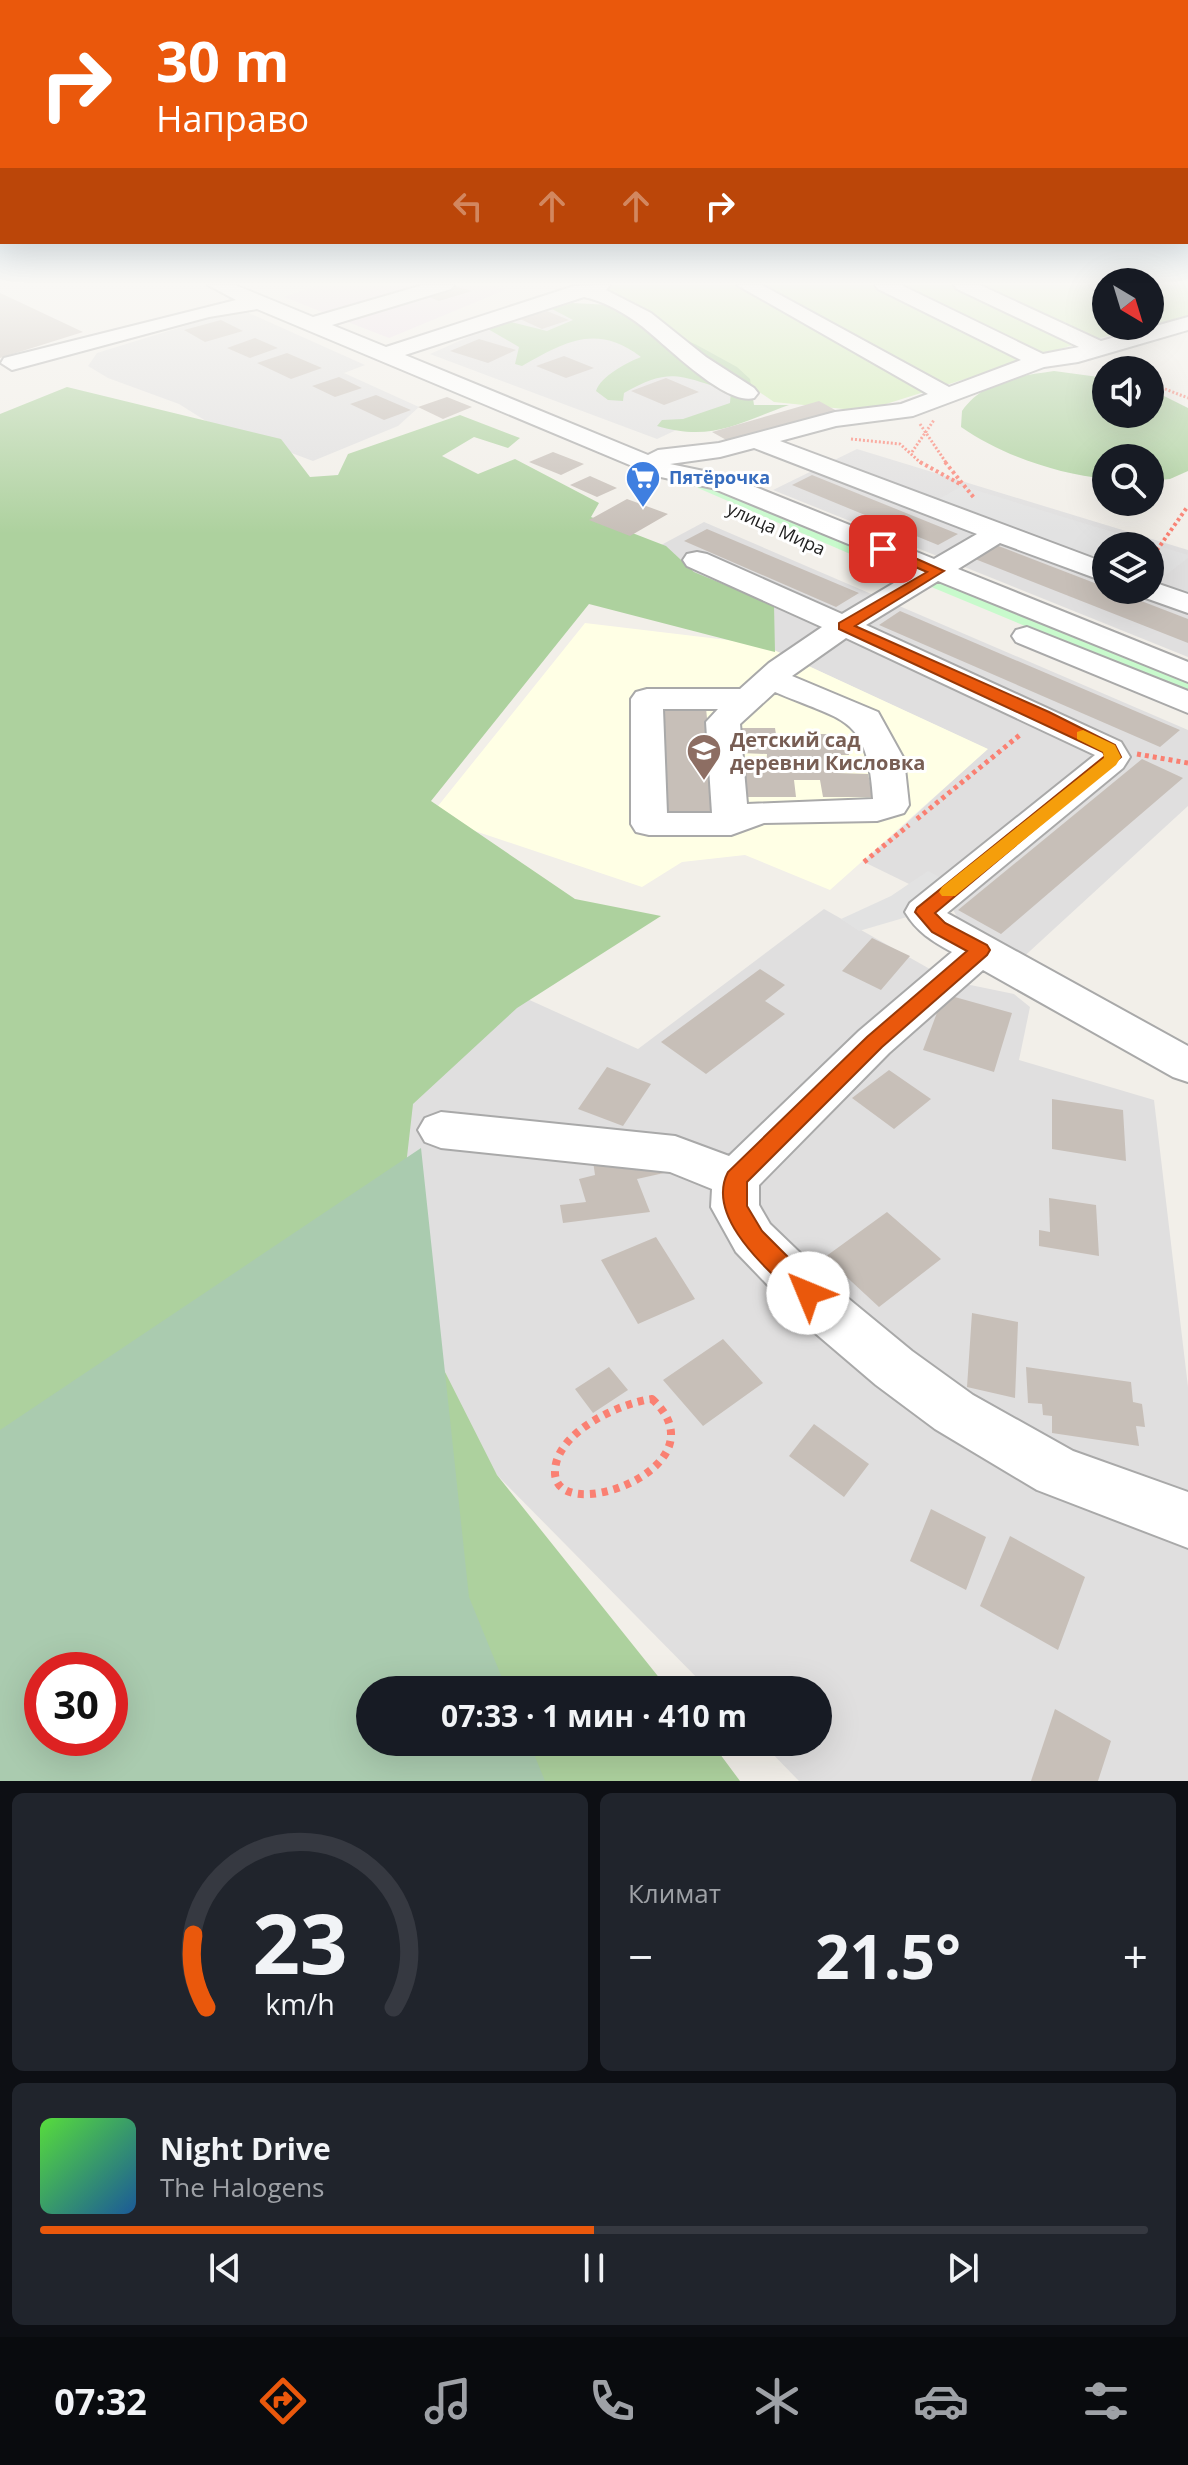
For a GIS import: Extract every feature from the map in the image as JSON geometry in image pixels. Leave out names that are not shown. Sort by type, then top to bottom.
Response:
[{"type":"street","points":[[436,368],[653,466],[835,419],[905,411],[1020,368]]},
{"type":"street","points":[[708,368],[746,393]]},
{"type":"street","points":[[898,368],[945,394]]},
{"type":"street","points":[[754,440],[1092,568]]},
{"type":"street","name":"улица Мира","points":[[653,466],[719,481],[1188,673]]},
{"type":"street","name":"улица Мира","points":[[653,466],[693,493],[1188,703]]},
{"type":"street","points":[[731,824],[723,722],[759,689],[844,626],[997,533]]},
{"type":"street","points":[[697,560],[1043,716],[1112,753],[1111,761],[924,912],[938,927],[1188,1066]]},
{"type":"street","points":[[1164,595],[1188,604]]},
{"type":"street","points":[[759,689],[866,719],[887,759],[891,805],[877,810],[758,812],[731,824],[649,824],[647,699],[759,689]]},
{"type":"street","points":[[980,950],[874,1042],[736,1179],[735,1207],[753,1238],[826,1311],[894,1368],[954,1412],[1057,1471],[1188,1520]]},
{"type":"street","points":[[441,1130],[675,1154],[736,1179]]},
{"type":"path","points":[[1164,389],[1188,398]]},
{"type":"path","points":[[905,411],[935,443],[960,484]]},
{"type":"path","points":[[841,438],[900,444],[922,464],[960,484],[1004,525],[997,533]]},
{"type":"path","points":[[1164,542],[1188,506]]},
{"type":"path","points":[[864,862],[1043,716]]},
{"type":"path","points":[[1112,753],[1151,754],[1188,763]]},
{"type":"path","points":[[652,1399],[666,1412],[674,1431],[671,1445],[638,1480],[603,1494],[581,1496],[561,1490],[554,1478],[554,1461],[572,1439],[597,1418],[628,1403],[652,1399]]},
{"type":"shaded area","points":[[92,368],[357,368],[344,373],[419,407],[398,426],[313,461],[206,421],[179,404],[108,378]]},
{"type":"shaded area","points":[[468,368],[686,368],[716,382],[741,400],[657,439]]},
{"type":"shaded area","points":[[857,449],[1129,532],[1092,532],[1092,604],[1164,604],[1164,543],[1188,550],[1188,657],[773,490]]},
{"type":"shaded area","points":[[962,486],[1113,532],[1092,532],[1092,557],[939,499]]},
{"type":"shaded area","points":[[704,522],[1188,730],[1188,806],[1018,962],[963,928],[950,904],[864,862],[987,749],[761,644],[650,551]]},
{"type":"shaded area","points":[[1164,548],[1188,555],[1164,576]]},
{"type":"shaded area","name":"Детский сад деревни Кисловка","points":[[585,623],[761,644],[988,749],[830,890],[745,855],[682,862],[642,887],[430,816]]},
{"type":"shaded area","points":[[928,871],[956,886],[924,912],[859,931],[841,919],[891,896]]},
{"type":"shaded area","points":[[824,909],[951,981],[1014,994],[1030,1007],[1019,1060],[1154,1100],[1188,1387],[1188,1781],[799,1781],[775,1756],[832,1756],[832,1676],[695,1676],[497,1475],[371,1270],[395,1102],[505,989],[638,1049]]},
{"type":"shaded area","points":[[421,1148],[469,1597],[501,1676],[356,1676],[356,1756],[535,1756],[545,1781],[0,1781],[0,1430]]},
{"type":"green space","points":[[620,368],[738,368],[750,379],[754,405],[789,405],[724,428],[694,432],[676,430],[657,426],[662,420],[683,419],[730,403],[731,391],[688,379],[666,377],[654,379],[624,393],[623,401],[608,400],[596,391],[603,380]]},
{"type":"green space","points":[[724,368],[1000,368],[864,411],[774,402]]},
{"type":"green space","points":[[1054,371],[1092,376],[1092,428],[1164,428],[1164,396],[1188,408],[1188,471],[1164,480],[1164,444],[1092,444],[1092,477],[1087,476],[1049,468],[1012,454],[961,427],[962,411],[971,401],[992,386]]},
{"type":"green space","points":[[67,387],[281,439],[310,477],[338,475],[348,454],[460,415],[520,438],[508,448],[474,437],[442,456],[478,474],[515,459],[599,503],[591,517],[666,546],[694,572],[774,605],[775,652],[589,604],[431,801],[575,899],[661,916],[517,1008],[413,1104],[394,1271],[497,1475],[658,1676],[356,1676],[356,1756],[721,1756],[740,1781],[0,1781],[0,414]]},
{"type":"green space","points":[[699,482],[917,571],[908,577],[901,576],[698,488],[695,483]]},
{"type":"green space","points":[[938,580],[1188,680],[1188,694],[929,586]]},
{"type":"building","points":[[268,368],[322,368],[291,379]]},
{"type":"building","points":[[541,368],[594,368],[566,378]]},
{"type":"building","points":[[339,377],[362,388],[335,397],[312,386]]},
{"type":"building","points":[[666,378],[699,392],[664,405],[631,391]]},
{"type":"building","points":[[376,395],[411,410],[384,420],[350,404]]},
{"type":"building","points":[[447,397],[472,407],[443,419],[418,407]]},
{"type":"building","points":[[819,401],[837,411],[730,442],[712,432]]},
{"type":"building","points":[[553,452],[584,464],[561,475],[529,462]]},
{"type":"building","points":[[812,475],[958,534],[938,545],[792,485]]},
{"type":"building","points":[[590,476],[617,488],[597,497],[570,485]]},
{"type":"building","points":[[627,499],[668,514],[630,536],[589,520]]},
{"type":"building","points":[[707,529],[859,593],[836,607],[684,541]]},
{"type":"building","points":[[996,545],[1092,582],[1092,604],[1149,604],[1188,619],[1188,643],[975,559]]},
{"type":"building","points":[[900,611],[1180,730],[1160,747],[879,625]]},
{"type":"building","points":[[655,708],[706,708],[711,760],[765,760],[766,767],[767,754],[741,753],[738,728],[775,728],[777,741],[812,741],[811,734],[845,734],[849,755],[834,755],[837,773],[868,774],[873,797],[823,797],[820,780],[794,780],[796,797],[745,797],[715,815],[660,815]]},
{"type":"building","points":[[1142,759],[1183,778],[1001,934],[958,910]]},
{"type":"building","points":[[872,938],[910,956],[881,990],[842,971]]},
{"type":"building","points":[[760,969],[785,985],[765,1001],[785,1014],[706,1074],[661,1042]]},
{"type":"building","points":[[944,994],[1012,1013],[994,1072],[923,1050]]},
{"type":"building","points":[[607,1067],[651,1084],[623,1126],[578,1109]]},
{"type":"building","points":[[889,1070],[931,1099],[894,1129],[852,1098]]},
{"type":"building","points":[[1052,1099],[1123,1110],[1126,1161],[1052,1149]]},
{"type":"building","points":[[592,1154],[660,1159],[664,1173],[637,1179],[650,1212],[563,1223],[560,1205],[586,1202],[579,1179],[595,1175]]},
{"type":"building","points":[[1049,1198],[1096,1205],[1099,1256],[1039,1246],[1039,1230],[1050,1232]]},
{"type":"building","points":[[887,1212],[941,1259],[879,1307],[825,1257]]},
{"type":"building","points":[[656,1237],[695,1299],[638,1324],[601,1260]]},
{"type":"building","points":[[972,1313],[1018,1322],[1015,1398],[967,1387]]},
{"type":"building","points":[[723,1339],[763,1383],[703,1426],[663,1380]]},
{"type":"building","points":[[609,1367],[628,1390],[593,1413],[575,1389]]},
{"type":"building","points":[[1026,1367],[1131,1382],[1133,1402],[1142,1404],[1145,1427],[1136,1426],[1139,1446],[1052,1433],[1052,1416],[1043,1415],[1042,1404],[1028,1403]]},
{"type":"building","points":[[814,1424],[869,1464],[844,1497],[789,1456]]},
{"type":"building","points":[[931,1509],[986,1537],[966,1590],[910,1561]]},
{"type":"building","points":[[1010,1536],[1085,1577],[1058,1650],[980,1606]]},
{"type":"building","points":[[1055,1709],[1111,1741],[1098,1781],[1031,1781]]},
{"type":"slow traffic","points":[[949,892],[1111,761],[1113,757],[1109,749],[1083,735]]},
{"type":"place","name":"Пятёрочка","points":[[643,509]]},
{"type":"place","name":"Детский сад деревни Кисловка","points":[[704,782]]},
{"type":"route","points":[[808,1293],[753,1238],[735,1207],[736,1179],[874,1042],[980,950],[938,927],[924,912],[1113,757],[1109,749],[1043,716],[844,626],[938,571],[883,549]]}]
